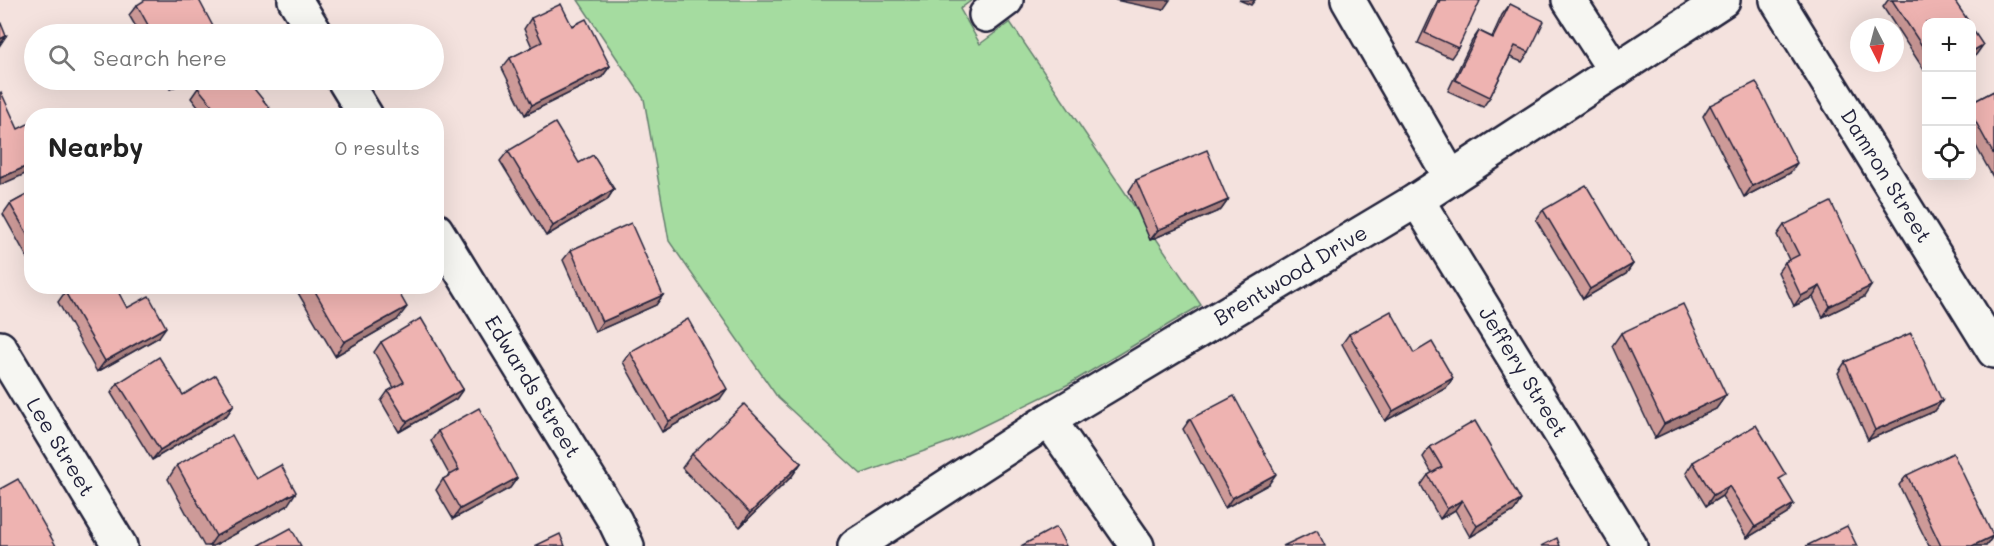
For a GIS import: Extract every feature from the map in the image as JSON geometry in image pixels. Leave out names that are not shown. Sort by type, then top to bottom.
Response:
[{"type":"street","points":[[295,0],[310,24]]},
{"type":"street","points":[[1348,0],[1451,178]]},
{"type":"street","points":[[1569,0],[1615,70]]},
{"type":"street","name":"Brentwood Drive","points":[[855,546],[1049,420],[1417,200],[1724,0]]},
{"type":"street","name":"Damron Street","points":[[1777,0],[1994,351]]},
{"type":"street","points":[[350,90],[361,108]]},
{"type":"street","name":"Jeffery Street","points":[[1417,200],[1629,546]]},
{"type":"street","name":"Edwards Street","points":[[444,243],[615,521],[627,546]]},
{"type":"street","name":"Lee Street","points":[[0,348],[120,546]]},
{"type":"street","points":[[1049,420],[1137,546]]},
{"type":"green space","points":[[578,0],[972,0],[960,9],[980,44],[1010,22],[1201,305],[1069,384],[952,441],[861,474],[778,398],[669,241],[644,99]]},
{"type":"building","points":[[145,0],[199,0],[212,24],[147,24],[137,5]]},
{"type":"building","points":[[1440,0],[1480,1],[1458,48],[1425,33]]},
{"type":"building","points":[[1892,0],[1954,0],[1966,18],[1922,18],[1922,46]]},
{"type":"building","points":[[561,4],[572,26],[586,19],[610,66],[532,105],[510,58],[542,42],[531,18]]},
{"type":"building","points":[[1510,4],[1544,21],[1529,52],[1515,46],[1490,97],[1455,80],[1479,31],[1493,38]]},
{"type":"building","points":[[0,21],[6,36],[0,39]]},
{"type":"building","points":[[1976,34],[1983,45],[1976,49]]},
{"type":"building","points":[[1756,82],[1797,163],[1752,186],[1710,105]]},
{"type":"building","points":[[200,90],[255,90],[270,108],[214,108]]},
{"type":"building","points":[[1994,91],[1994,155],[1976,122],[1976,100]]},
{"type":"building","points":[[0,93],[18,129],[24,126],[24,168],[0,178]]},
{"type":"building","points":[[555,123],[579,163],[593,155],[614,189],[553,226],[508,151]]},
{"type":"building","points":[[1207,150],[1228,200],[1158,230],[1136,180]]},
{"type":"building","points":[[1586,185],[1633,264],[1590,289],[1543,210]]},
{"type":"building","points":[[24,196],[24,228],[10,204]]},
{"type":"building","points":[[1831,202],[1871,286],[1830,306],[1820,286],[1801,296],[1785,262],[1799,255],[1784,225]]},
{"type":"building","points":[[631,223],[663,295],[602,322],[571,250]]},
{"type":"building","points":[[66,294],[119,294],[127,308],[149,296],[166,327],[105,361]]},
{"type":"building","points":[[317,294],[400,294],[407,307],[344,342]]},
{"type":"building","points":[[1683,304],[1726,395],[1664,424],[1621,333]]},
{"type":"building","points":[[1391,311],[1414,353],[1432,342],[1453,378],[1393,411],[1349,334]]},
{"type":"building","points":[[421,318],[463,389],[407,422],[388,391],[404,382],[381,342]]},
{"type":"building","points":[[688,319],[727,389],[669,421],[630,352]]},
{"type":"building","points":[[1911,333],[1942,401],[1875,430],[1845,362]]},
{"type":"building","points":[[159,357],[183,395],[216,375],[234,405],[160,450],[118,383]]},
{"type":"building","points":[[1234,396],[1276,474],[1232,498],[1190,419]]},
{"type":"building","points":[[744,404],[801,463],[750,513],[692,454]]},
{"type":"building","points":[[479,408],[517,478],[460,509],[443,479],[459,470],[438,431]]},
{"type":"building","points":[[1475,421],[1521,500],[1477,526],[1462,500],[1447,509],[1428,475],[1442,467],[1430,447]]},
{"type":"building","points":[[1756,425],[1786,475],[1779,479],[1794,504],[1755,527],[1729,486],[1713,495],[1693,462]]},
{"type":"building","points":[[232,435],[256,479],[281,465],[296,492],[216,536],[177,465]]},
{"type":"building","points":[[1953,453],[1993,536],[1972,546],[1941,546],[1907,475]]},
{"type":"building","points":[[18,479],[56,546],[0,546],[0,489]]},
{"type":"building","points":[[1847,526],[1857,546],[1806,546]]},
{"type":"building","points":[[1056,527],[1066,546],[1021,546]]},
{"type":"building","points":[[291,528],[301,546],[258,546]]},
{"type":"building","points":[[1317,530],[1325,546],[1283,546]]},
{"type":"building","points":[[560,534],[565,546],[535,546]]},
{"type":"building","points":[[1557,538],[1560,546],[1541,546]]}]
